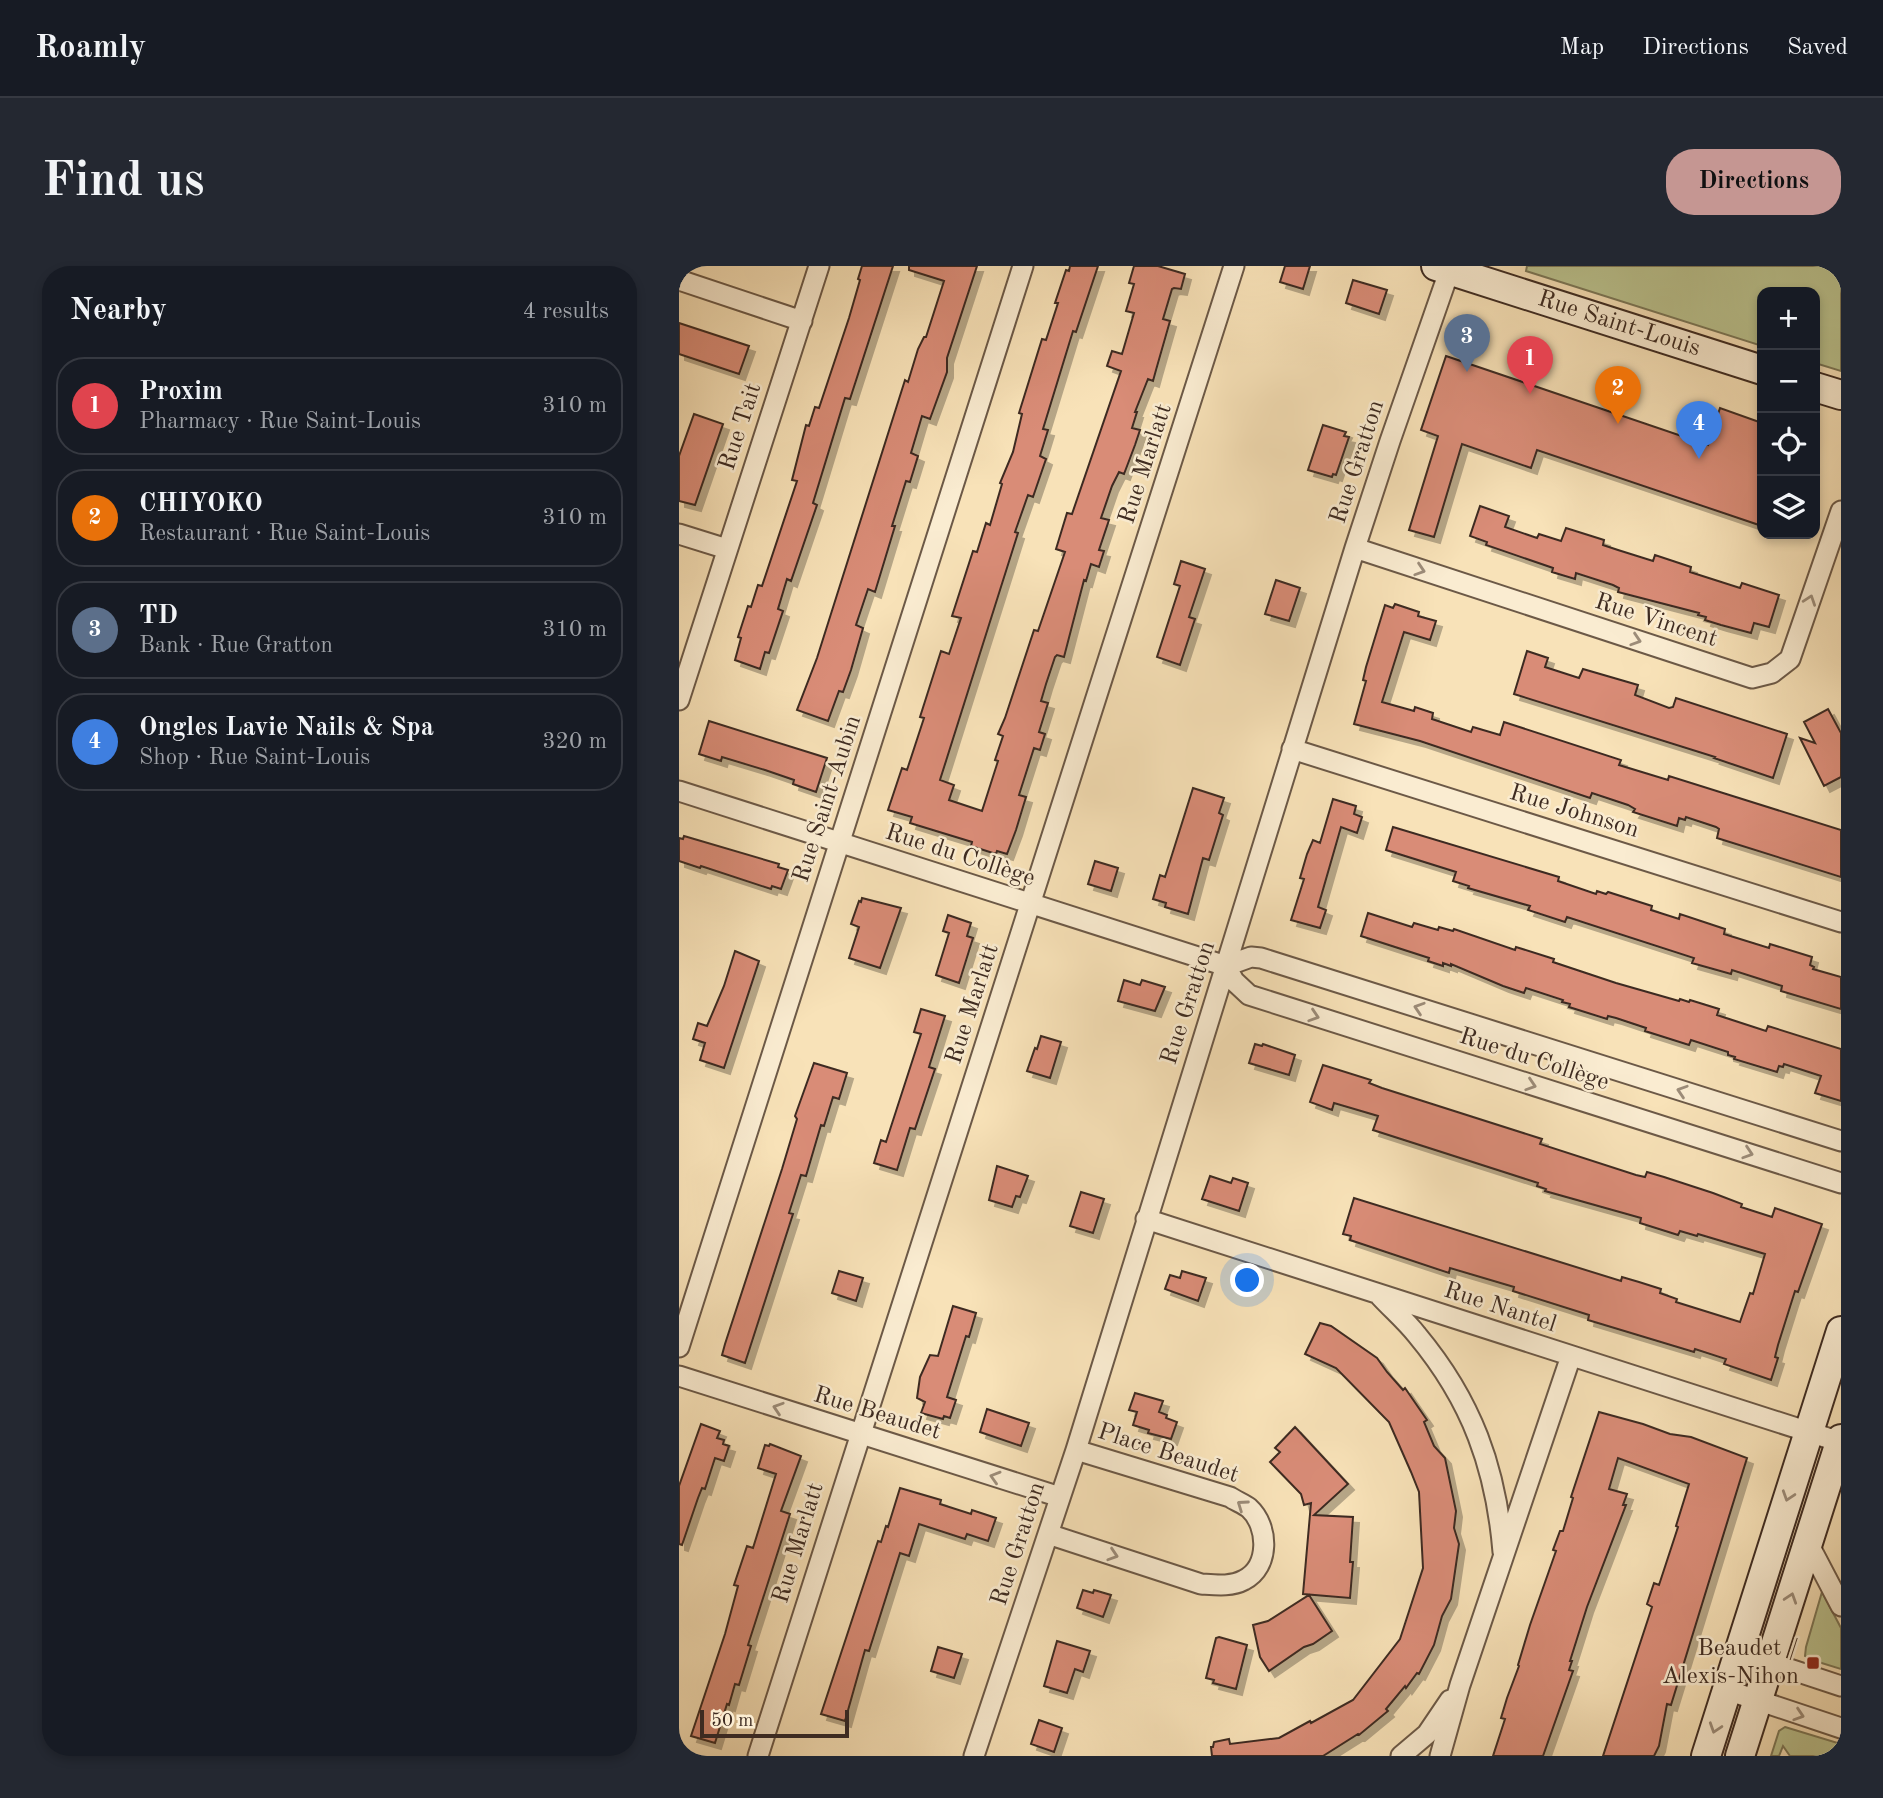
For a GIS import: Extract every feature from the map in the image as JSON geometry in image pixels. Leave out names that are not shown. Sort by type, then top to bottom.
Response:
[{"type":"street","name":"Rue Tait","points":[[679,701],[819,266]]},
{"type":"street","name":"Rue Saint-Aubin","points":[[679,1347],[1023,266]]},
{"type":"street","name":"Rue Marlatt","points":[[758,1756],[1234,266]]},
{"type":"street","name":"Rue Saint-Louis","points":[[1446,267],[1757,368]]},
{"type":"street","name":"Rue Gratton","points":[[974,1756],[1076,1450],[1146,1219],[1236,939],[1292,749],[1446,267]]},
{"type":"street","points":[[679,280],[802,321]]},
{"type":"street","points":[[1820,389],[1841,395]]},
{"type":"street","name":"Rue Vincent","points":[[1355,548],[1752,678],[1772,673],[1790,659],[1841,511]]},
{"type":"street","points":[[679,534],[727,548]]},
{"type":"street","name":"Rue Johnson","points":[[1292,749],[1841,922]]},
{"type":"street","name":"Rue du Collège","points":[[679,791],[1226,966],[1246,958],[1261,958],[1841,1141]]},
{"type":"street","name":"Rue du Collège","points":[[1226,966],[1234,981],[1249,995],[1841,1183]]},
{"type":"street","name":"Rue Nantel","points":[[1146,1219],[1378,1295],[1841,1440]]},
{"type":"street","points":[[1378,1295],[1417,1334],[1450,1379],[1471,1417],[1486,1459],[1499,1511],[1503,1560]]},
{"type":"street","points":[[1706,1756],[1841,1331]]},
{"type":"street","points":[[1440,1756],[1460,1685],[1571,1356]]},
{"type":"street","name":"Rue Beaudet","points":[[679,1376],[1060,1497]]},
{"type":"street","points":[[1740,1756],[1841,1440]]},
{"type":"street","name":"Place Beaudet","points":[[1048,1534],[1201,1584],[1225,1586],[1246,1579],[1258,1567],[1264,1548],[1261,1527],[1250,1509],[1230,1497],[1076,1450]]},
{"type":"street","points":[[1808,1543],[1841,1606]]},
{"type":"street","points":[[1738,1652],[1841,1686]]},
{"type":"street","points":[[1401,1756],[1427,1734],[1460,1685]]},
{"type":"street","points":[[1727,1690],[1841,1728]]},
{"type":"green space","points":[[1527,266],[1841,266],[1841,371],[1820,365],[1820,287],[1757,287],[1757,344],[1526,271]]},
{"type":"green space","points":[[1822,1592],[1841,1628],[1841,1669],[1805,1656]]},
{"type":"green space","points":[[1785,1727],[1841,1744],[1841,1748],[1826,1756],[1790,1756],[1783,1746],[1779,1756],[1771,1756],[1779,1731]]},
{"type":"building","points":[[862,266],[893,266],[850,399],[845,398],[813,503],[817,505],[791,581],[787,579],[778,609],[783,611],[769,653],[765,652],[760,669],[735,660],[741,638],[738,637],[748,606],[751,607],[758,585],[762,586],[797,481],[792,480],[806,425],[809,426],[815,407],[819,408],[849,318]]},
{"type":"building","points":[[909,266],[977,266],[947,358],[947,372],[930,419],[922,416],[911,453],[918,456],[910,482],[906,481],[875,592],[868,589],[856,625],[863,628],[851,670],[843,692],[839,691],[828,721],[797,710],[817,658],[905,380],[908,382],[918,349],[926,337],[944,281],[909,270]]},
{"type":"building","points":[[1070,266],[1098,266],[1076,332],[1073,331],[1043,429],[1048,430],[1040,456],[1046,459],[1033,497],[1028,495],[1015,532],[1018,533],[940,780],[954,785],[949,800],[982,811],[998,761],[995,760],[1003,736],[998,734],[1034,630],[1038,631],[1065,552],[1056,549],[1067,513],[1072,514],[1121,371],[1107,366],[1112,351],[1122,354],[1134,313],[1126,311],[1134,284],[1129,283],[1134,266],[1158,266],[1185,274],[1181,289],[1172,289],[1163,319],[1170,321],[1153,381],[1148,379],[1135,412],[1132,428],[1140,430],[1135,445],[1124,474],[1119,472],[1112,486],[1101,518],[1109,520],[1099,550],[1104,551],[1099,567],[1091,564],[1086,581],[1084,580],[1064,657],[1055,657],[1046,684],[1041,701],[1048,703],[1039,732],[1045,734],[1040,750],[1034,748],[1019,795],[1026,797],[1016,830],[1007,854],[997,851],[996,854],[971,846],[972,842],[910,823],[912,817],[888,810],[902,768],[907,770],[941,651],[949,654],[961,618],[952,616],[973,551],[977,552],[986,523],[990,525],[1002,484],[1000,483],[1013,452],[1022,414],[1019,413],[1042,339],[1046,340],[1058,303],[1055,303],[1066,270],[1069,271]]},
{"type":"building","points":[[1285,266],[1310,266],[1303,289],[1280,282]]},
{"type":"building","points":[[1353,280],[1387,290],[1379,314],[1346,303]]},
{"type":"building","points":[[679,323],[749,346],[739,374],[679,354]]},
{"type":"building","points":[[1446,356],[1708,445],[1720,408],[1757,421],[1757,524],[1537,450],[1531,468],[1462,444],[1434,537],[1409,530],[1438,436],[1421,430]]},
{"type":"building","points":[[694,414],[723,424],[695,505],[679,501],[679,456]]},
{"type":"building","points":[[1323,425],[1346,432],[1344,436],[1349,437],[1336,475],[1333,474],[1332,477],[1308,470]]},
{"type":"building","points":[[1480,506],[1509,516],[1505,527],[1537,538],[1539,534],[1561,541],[1566,528],[1604,540],[1603,545],[1618,550],[1653,561],[1655,555],[1691,567],[1690,572],[1740,588],[1742,583],[1779,595],[1769,627],[1754,623],[1751,633],[1721,625],[1705,620],[1706,617],[1698,615],[1699,613],[1618,592],[1619,588],[1613,585],[1576,573],[1575,579],[1552,572],[1553,568],[1486,545],[1487,542],[1470,536]]},
{"type":"building","points":[[1181,561],[1205,569],[1189,617],[1195,619],[1180,665],[1157,657],[1180,586],[1174,584]]},
{"type":"building","points":[[1276,580],[1300,588],[1289,621],[1265,614]]},
{"type":"building","points":[[1395,604],[1419,612],[1418,616],[1436,621],[1430,640],[1404,632],[1382,702],[1433,713],[1432,719],[1471,732],[1473,727],[1500,735],[1504,722],[1621,760],[1619,765],[1668,780],[1669,776],[1841,830],[1841,877],[1717,838],[1719,829],[1686,817],[1685,820],[1679,818],[1677,826],[1633,812],[1635,809],[1628,805],[1592,793],[1590,798],[1420,741],[1354,724],[1366,681],[1363,680],[1366,667],[1385,605],[1393,608]]},
{"type":"building","points":[[1527,651],[1548,658],[1545,667],[1579,678],[1583,669],[1638,685],[1635,695],[1669,708],[1673,707],[1676,698],[1787,734],[1773,778],[1514,694]]},
{"type":"building","points":[[1828,709],[1841,733],[1841,777],[1824,786],[1800,738],[1815,743],[1804,722]]},
{"type":"building","points":[[709,721],[827,758],[816,792],[793,784],[794,780],[765,770],[722,757],[721,761],[699,754]]},
{"type":"building","points":[[1193,788],[1224,798],[1219,813],[1223,815],[1209,860],[1203,858],[1188,914],[1165,907],[1166,903],[1153,899],[1160,875],[1165,877]]},
{"type":"building","points":[[1333,799],[1356,806],[1354,814],[1362,817],[1357,833],[1341,827],[1318,907],[1326,910],[1320,928],[1291,920],[1304,879],[1300,878],[1307,854],[1313,840],[1320,843]]},
{"type":"building","points":[[1393,827],[1559,877],[1558,881],[1596,894],[1597,891],[1606,894],[1608,892],[1652,906],[1651,910],[1679,919],[1680,914],[1725,929],[1724,934],[1769,948],[1770,944],[1812,957],[1810,965],[1813,969],[1841,977],[1841,1009],[1781,991],[1782,986],[1732,970],[1731,974],[1692,963],[1694,958],[1567,917],[1565,922],[1528,910],[1530,906],[1468,888],[1469,886],[1453,881],[1456,872],[1386,850]]},
{"type":"building","points":[[684,836],[779,864],[778,867],[788,870],[781,889],[772,886],[771,889],[679,861],[679,838],[683,839]]},
{"type":"building","points":[[1095,861],[1118,868],[1111,891],[1088,884]]},
{"type":"building","points":[[862,898],[901,908],[880,968],[849,958],[859,927],[851,924]]},
{"type":"building","points":[[1368,913],[1412,927],[1414,923],[1438,930],[1439,927],[1453,931],[1454,929],[1515,950],[1516,947],[1554,959],[1553,962],[1616,983],[1719,1009],[1717,1015],[1766,1031],[1768,1026],[1841,1049],[1841,1101],[1815,1093],[1821,1076],[1784,1064],[1783,1067],[1779,1066],[1777,1072],[1734,1059],[1728,1052],[1691,1040],[1689,1045],[1645,1031],[1646,1028],[1616,1018],[1608,1016],[1607,1019],[1569,1007],[1570,1004],[1562,1002],[1563,1000],[1526,988],[1524,993],[1451,964],[1443,963],[1443,966],[1428,961],[1429,958],[1361,936]]},
{"type":"building","points":[[948,915],[971,923],[967,936],[973,938],[959,983],[936,975],[949,933],[943,931]]},
{"type":"building","points":[[735,951],[759,961],[724,1068],[700,1060],[705,1043],[693,1039],[698,1023],[707,1026]]},
{"type":"building","points":[[1124,980],[1140,985],[1142,980],[1165,987],[1155,1011],[1118,1001]]},
{"type":"building","points":[[921,1009],[945,1016],[929,1067],[935,1069],[915,1129],[910,1128],[897,1170],[874,1163],[881,1140],[886,1142],[921,1034],[914,1032]]},
{"type":"building","points":[[1041,1036],[1061,1042],[1050,1078],[1027,1071]]},
{"type":"building","points":[[1255,1044],[1263,1044],[1295,1055],[1289,1075],[1249,1063]]},
{"type":"building","points":[[814,1063],[847,1073],[839,1099],[833,1097],[824,1126],[821,1125],[806,1176],[801,1175],[789,1213],[793,1214],[745,1363],[722,1355],[782,1169],[797,1119],[795,1116]]},
{"type":"building","points":[[1323,1065],[1371,1080],[1369,1083],[1382,1088],[1542,1139],[1540,1144],[1636,1175],[1645,1177],[1647,1172],[1664,1177],[1772,1217],[1775,1208],[1822,1224],[1798,1292],[1795,1291],[1778,1345],[1775,1357],[1778,1358],[1771,1380],[1724,1364],[1726,1359],[1588,1320],[1589,1315],[1513,1291],[1514,1287],[1450,1268],[1449,1273],[1350,1240],[1351,1236],[1343,1234],[1354,1198],[1621,1281],[1622,1277],[1661,1289],[1660,1293],[1677,1299],[1676,1302],[1740,1322],[1750,1293],[1753,1294],[1765,1254],[1698,1234],[1697,1236],[1680,1231],[1678,1235],[1640,1223],[1641,1218],[1545,1191],[1546,1189],[1537,1186],[1538,1183],[1373,1130],[1378,1116],[1334,1103],[1332,1110],[1310,1102]]},
{"type":"building","points":[[997,1166],[1028,1176],[1020,1197],[1016,1196],[1012,1207],[989,1200]]},
{"type":"building","points":[[1210,1176],[1231,1183],[1233,1178],[1248,1183],[1239,1211],[1202,1199]]},
{"type":"building","points":[[1081,1192],[1104,1199],[1093,1233],[1070,1226]]},
{"type":"building","points":[[839,1271],[863,1278],[856,1301],[832,1293]]},
{"type":"building","points":[[1182,1271],[1206,1278],[1198,1301],[1165,1289],[1170,1275],[1180,1278]]},
{"type":"building","points":[[953,1306],[976,1313],[947,1397],[956,1400],[950,1418],[944,1416],[943,1419],[921,1413],[925,1402],[917,1398],[920,1377],[930,1355],[938,1356]]},
{"type":"building","points":[[1320,1323],[1331,1326],[1377,1358],[1403,1390],[1405,1388],[1427,1420],[1424,1422],[1434,1446],[1445,1458],[1456,1511],[1454,1528],[1459,1544],[1451,1599],[1442,1616],[1434,1645],[1419,1674],[1417,1673],[1406,1688],[1405,1686],[1386,1709],[1388,1711],[1359,1735],[1323,1756],[1212,1756],[1211,1747],[1214,1742],[1229,1739],[1230,1744],[1279,1738],[1353,1700],[1400,1639],[1423,1568],[1419,1492],[1411,1472],[1389,1422],[1336,1368],[1305,1354]]},
{"type":"building","points":[[1135,1393],[1163,1401],[1159,1412],[1177,1422],[1171,1439],[1148,1433],[1149,1430],[1133,1425],[1137,1412],[1129,1410]]},
{"type":"building","points":[[987,1409],[1029,1423],[1021,1446],[980,1432]]},
{"type":"building","points":[[1599,1412],[1670,1434],[1691,1437],[1747,1458],[1671,1705],[1667,1704],[1659,1746],[1654,1756],[1603,1756],[1652,1607],[1647,1604],[1654,1583],[1659,1585],[1689,1484],[1618,1458],[1609,1489],[1627,1494],[1623,1505],[1626,1505],[1587,1607],[1570,1661],[1569,1670],[1573,1671],[1543,1756],[1493,1756],[1505,1719],[1501,1718],[1507,1698],[1556,1551],[1553,1550],[1560,1531],[1563,1531],[1573,1498],[1571,1497]]},
{"type":"building","points":[[701,1424],[720,1431],[717,1438],[724,1440],[723,1444],[729,1446],[724,1461],[715,1458],[682,1545],[679,1544],[679,1486]]},
{"type":"building","points":[[1295,1427],[1348,1484],[1314,1515],[1353,1517],[1350,1598],[1303,1594],[1311,1503],[1304,1505],[1301,1494],[1270,1462],[1280,1452],[1275,1448]]},
{"type":"building","points":[[770,1444],[801,1456],[781,1511],[790,1514],[748,1645],[751,1646],[739,1685],[735,1684],[729,1705],[727,1704],[715,1743],[691,1736],[725,1634],[738,1586],[734,1585],[747,1546],[753,1548],[776,1474],[758,1468],[765,1445]]},
{"type":"building","points":[[900,1488],[941,1500],[940,1504],[971,1514],[972,1510],[996,1518],[988,1541],[967,1534],[965,1539],[919,1524],[909,1556],[900,1553],[869,1651],[865,1650],[845,1721],[821,1714],[878,1541],[881,1542],[886,1526],[888,1527]]},
{"type":"building","points":[[1083,1590],[1111,1595],[1103,1617],[1077,1608]]},
{"type":"building","points":[[1309,1595],[1332,1631],[1269,1671],[1260,1657],[1253,1625],[1268,1621]]},
{"type":"building","points":[[1216,1638],[1247,1645],[1236,1689],[1213,1683],[1214,1680],[1206,1678]]},
{"type":"building","points":[[1057,1641],[1090,1651],[1083,1672],[1075,1669],[1067,1693],[1044,1686]]},
{"type":"building","points":[[938,1647],[962,1654],[954,1678],[931,1671]]},
{"type":"building","points":[[1039,1720],[1062,1728],[1054,1752],[1031,1744]]},
{"type":"place","name":"TD","points":[[1467,372]]},
{"type":"place","name":"Proxim","points":[[1530,394]]},
{"type":"place","name":"CHIYOKO","points":[[1618,424]]},
{"type":"place","name":"Ongles Lavie Nails & Spa","points":[[1699,459]]},
{"type":"place","name":"Beaudet / Alexis-Nihon","points":[[1813,1663]]}]
